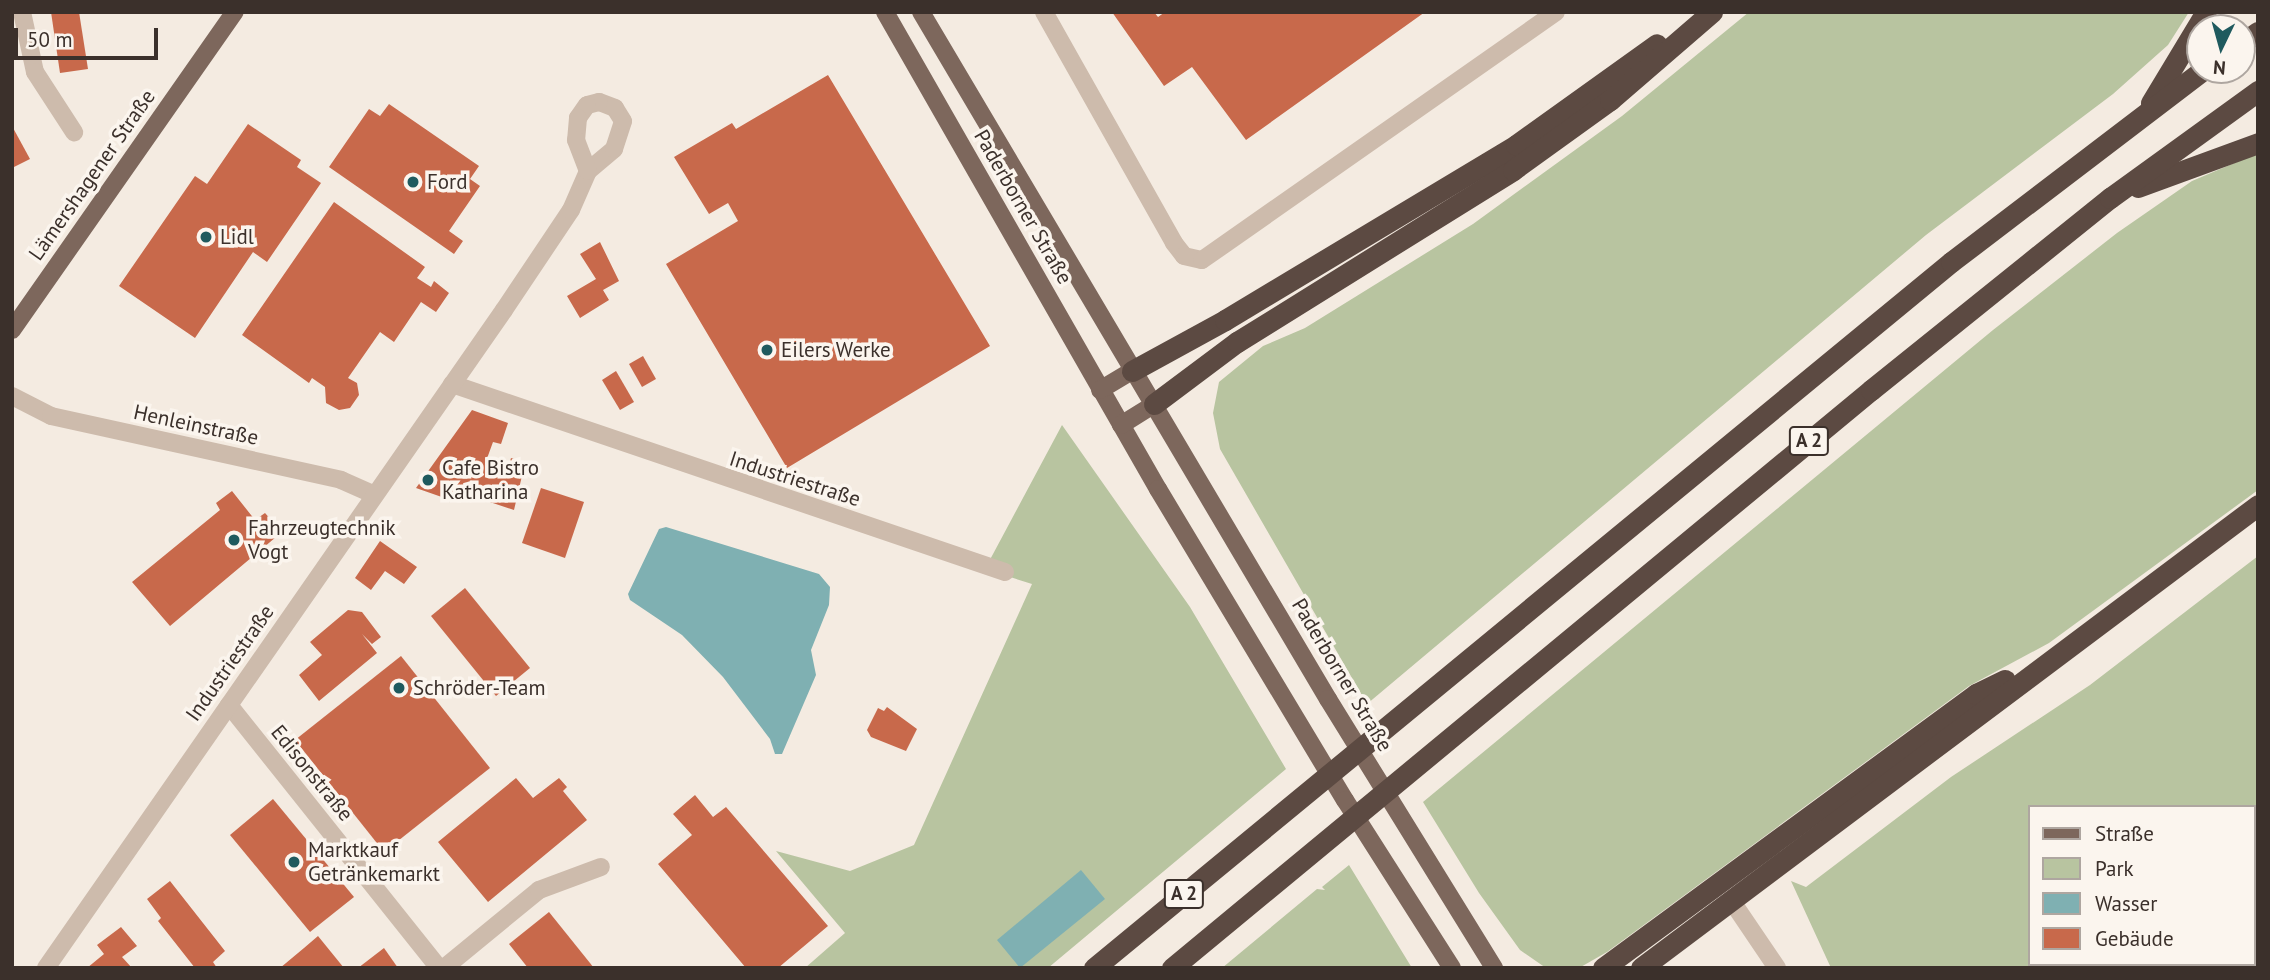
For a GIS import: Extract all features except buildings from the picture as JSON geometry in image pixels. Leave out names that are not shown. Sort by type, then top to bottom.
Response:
[{"type":"highway","points":[[1132,370],[1225,320],[1516,145],[1701,12]]},
{"type":"highway","points":[[1153,404],[1237,342],[1513,170],[1611,100],[1712,12]]},
{"type":"highway","points":[[2147,110],[2206,12]]},
{"type":"highway","name":"A 2","points":[[1094,968],[1951,261],[2186,82]]},
{"type":"highway","name":"A 2","points":[[1172,968],[2110,198],[2258,91]]},
{"type":"highway","points":[[2110,198],[2258,143]]},
{"type":"highway","points":[[1642,968],[2045,661],[2258,505]]},
{"type":"highway","points":[[1603,968],[1976,694],[2045,661]]},
{"type":"main road","name":"Lämershagener Straße","points":[[12,330],[235,12]]},
{"type":"main road","name":"Paderborner Straße","points":[[885,12],[1100,390],[1345,800],[1452,968]]},
{"type":"main road","name":"Paderborner Straße","points":[[921,12],[1132,370],[1494,968]]},
{"type":"main road","points":[[1100,390],[1132,370]]},
{"type":"main road","points":[[1121,425],[1153,404]]},
{"type":"street","points":[[22,12],[35,72],[74,132]]},
{"type":"street","points":[[1044,12],[1174,243],[1184,256],[1202,260],[1556,12]]},
{"type":"street","name":"Industriestraße","points":[[46,968],[372,494],[561,226],[588,171]]},
{"type":"street","name":"Industriestraße","points":[[452,384],[1005,572]]},
{"type":"street","name":"Henleinstraße","points":[[12,396],[51,416],[341,480],[372,494]]},
{"type":"street","name":"Edisonstraße","points":[[229,705],[441,968],[539,890],[601,867]]},
{"type":"street","points":[[1731,900],[1777,968]]},
{"type":"green space","points":[[1749,12],[2189,12],[2168,45],[2113,94],[1926,235],[1367,704],[1220,449],[1213,413],[1219,382],[1263,346],[1305,328],[1473,224],[1622,116]]},
{"type":"green space","points":[[2258,153],[2258,490],[2049,643],[1969,686],[1607,952],[1579,968],[1546,968],[1520,950],[1479,893],[1423,802],[1993,330],[2117,233],[2192,181]]},
{"type":"green space","points":[[1062,425],[1190,607],[1286,769],[1048,968],[805,968],[845,933],[776,851],[850,871],[914,845],[1032,584],[985,569]]},
{"type":"green space","points":[[2258,556],[2258,968],[1831,968],[1791,881],[1806,887],[1951,777],[2090,685]]},
{"type":"green space","points":[[1349,865],[1412,968],[1222,968],[1317,889],[1325,890],[1322,887]]},
{"type":"water","points":[[666,527],[819,574],[830,587],[829,605],[811,650],[816,675],[782,754],[775,754],[770,739],[723,677],[682,635],[630,600],[628,594],[659,529]]},
{"type":"water","points":[[1081,870],[1105,899],[1020,968],[997,940]]},
{"type":"place","name":"Ford","points":[[413,182]]},
{"type":"place","name":"Lidl","points":[[206,237]]},
{"type":"place","name":"Eilers Werke","points":[[767,350]]},
{"type":"place","name":"Cafe Bistro Katharina","points":[[428,480]]},
{"type":"place","name":"Fahrzeugtechnik Vogt","points":[[234,540]]},
{"type":"place","name":"Schröder-Team","points":[[399,688]]},
{"type":"place","name":"Marktkauf Getränkemarkt","points":[[294,862]]}]
